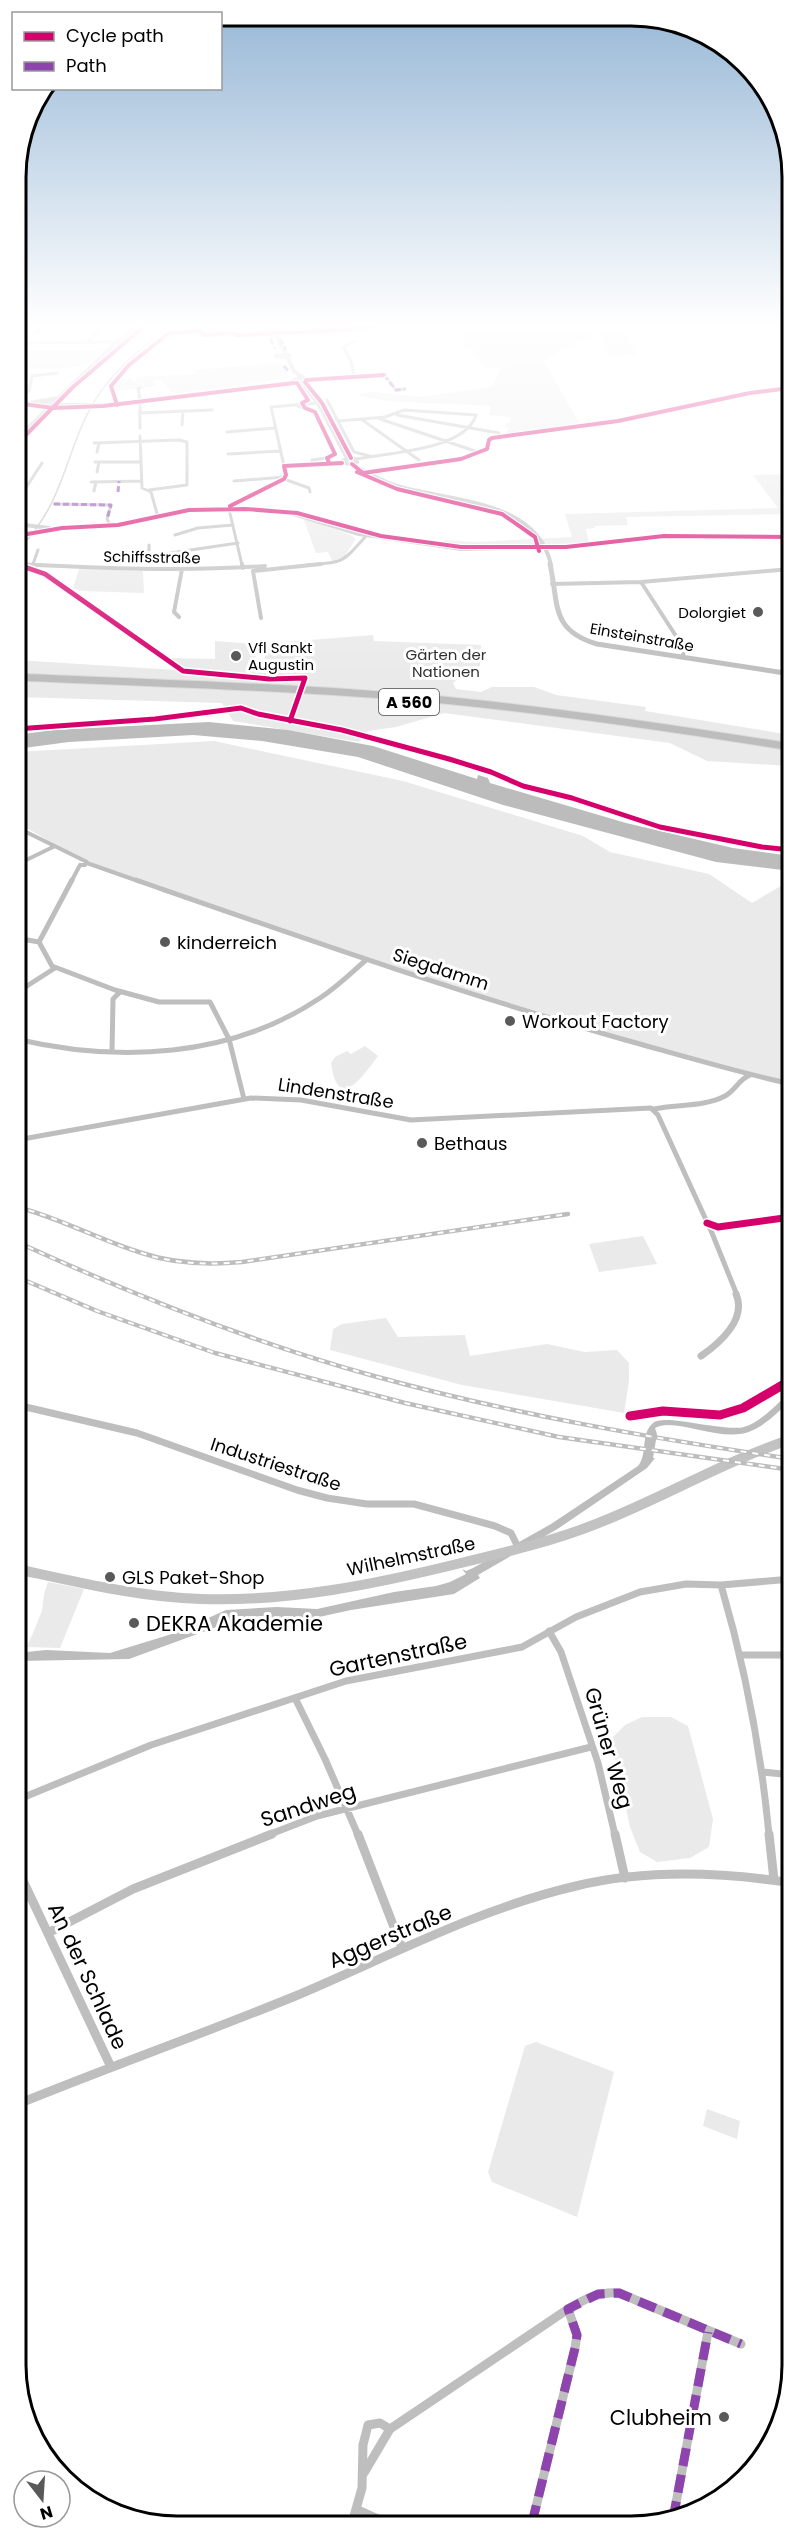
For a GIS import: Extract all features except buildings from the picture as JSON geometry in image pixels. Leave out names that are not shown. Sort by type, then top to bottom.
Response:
[{"type":"highway","name":"A 560","points":[[26,677],[432,699],[555,712],[782,746]]},
{"type":"highway","name":"A 560","points":[[26,682],[291,694],[403,702],[589,722],[782,751]]},
{"type":"main road","name":"Wilhelmstraße","points":[[26,1571],[112,1589],[200,1599],[316,1592],[372,1583],[519,1550],[596,1524],[633,1509],[706,1473],[782,1442]]},
{"type":"street","points":[[139,442],[142,488],[149,490],[187,485],[185,442]]},
{"type":"street","points":[[97,452],[96,443],[147,442]]},
{"type":"street","points":[[278,442],[286,475],[284,477]]},
{"type":"street","points":[[312,464],[312,460],[327,458],[335,454],[329,442]]},
{"type":"street","points":[[338,442],[347,458],[354,462],[363,473],[385,484],[481,506],[512,516],[531,528],[546,548]]},
{"type":"street","points":[[349,442],[354,452],[371,457]]},
{"type":"street","points":[[394,442],[419,460]]},
{"type":"street","points":[[284,466],[354,462],[441,442]]},
{"type":"street","points":[[445,442],[475,451]]},
{"type":"street","points":[[228,454],[280,451]]},
{"type":"street","points":[[342,463],[342,460],[347,458]]},
{"type":"street","points":[[97,471],[97,462],[140,462]]},
{"type":"street","points":[[26,488],[42,463]]},
{"type":"street","points":[[234,481],[284,477],[284,479],[309,488],[310,492]]},
{"type":"street","points":[[91,482],[141,481]]},
{"type":"street","points":[[94,491],[96,482]]},
{"type":"street","points":[[149,490],[158,517]]},
{"type":"street","points":[[54,504],[61,506],[111,505],[107,519],[111,526]]},
{"type":"street","points":[[26,534],[50,529],[111,526],[196,510],[229,509],[286,512],[366,536],[446,548],[526,549],[583,546],[656,536],[782,537]]},
{"type":"street","points":[[229,509],[243,568]]},
{"type":"street","points":[[26,525],[45,526],[50,529]]},
{"type":"street","points":[[175,535],[198,528],[233,525]]},
{"type":"street","points":[[261,618],[253,571],[339,562],[346,559],[366,536]]},
{"type":"street","points":[[150,556],[237,543]]},
{"type":"street","points":[[149,545],[149,562]]},
{"type":"street","name":"Einsteinstraße","points":[[546,548],[562,625],[572,635],[597,644],[782,674]]},
{"type":"street","points":[[526,549],[548,558]]},
{"type":"street","points":[[34,565],[38,550]]},
{"type":"street","name":"Schiffsstraße","points":[[26,564],[105,569],[265,566]]},
{"type":"street","points":[[179,617],[174,612],[182,569]]},
{"type":"street","points":[[552,584],[641,582],[782,570]]},
{"type":"street","points":[[641,582],[685,650],[682,657]]},
{"type":"street","points":[[26,830],[36,834],[53,848],[80,863],[39,942]]},
{"type":"street","points":[[26,862],[53,848]]},
{"type":"street","name":"Siegdamm","points":[[80,863],[87,863],[366,960],[537,1015],[782,1082]]},
{"type":"street","points":[[26,940],[39,942]]},
{"type":"street","points":[[39,942],[55,968],[120,992],[159,1002],[202,1000],[212,1004],[229,1039],[244,1099]]},
{"type":"street","points":[[26,1041],[73,1050],[112,1052],[162,1051],[229,1039],[257,1030],[307,1006],[337,986],[366,960]]},
{"type":"street","points":[[26,987],[55,968]]},
{"type":"street","points":[[112,1052],[113,999],[120,992]]},
{"type":"street","name":"Lindenstraße","points":[[26,1138],[244,1099],[295,1099],[386,1117],[420,1120],[594,1112],[645,1107],[654,1109],[717,1100],[733,1092],[744,1077],[750,1075]]},
{"type":"street","points":[[654,1109],[738,1300],[733,1326],[718,1344],[701,1356]]},
{"type":"street","points":[[706,1223],[718,1227],[782,1218]]},
{"type":"street","name":"Industriestraße","points":[[26,1407],[137,1433],[297,1490],[327,1498],[367,1504],[414,1504],[495,1526],[511,1533],[519,1550]]},
{"type":"street","name":"Gartenstraße","points":[[26,1796],[151,1745],[346,1681],[522,1647],[576,1617],[640,1592],[677,1585],[721,1585],[782,1580]]},
{"type":"street","points":[[721,1585],[741,1655],[763,1773],[774,1880]]},
{"type":"street","name":"Grüner Weg","points":[[549,1631],[561,1652],[598,1763],[625,1878]]},
{"type":"street","points":[[741,1655],[782,1655]]},
{"type":"street","points":[[295,1698],[350,1809],[402,1948]]},
{"type":"street","name":"Sandweg","points":[[48,1933],[133,1889],[317,1816],[591,1747]]},
{"type":"street","points":[[763,1773],[782,1774]]},
{"type":"street","name":"Aggerstraße","points":[[26,2101],[295,1996],[402,1948],[550,1892],[625,1878],[711,1876],[782,1881]]},
{"type":"street","name":"An der Schlade","points":[[26,1887],[111,2067]]},
{"type":"street","points":[[364,2473],[390,2429],[568,2309],[595,2294],[605,2291],[619,2293],[741,2344]]},
{"type":"street","points":[[534,2516],[575,2348],[577,2335],[568,2309]]},
{"type":"street","points":[[675,2509],[708,2332]]},
{"type":"street","points":[[354,2516],[364,2473],[363,2445],[368,2425],[380,2423],[390,2429]]},
{"type":"street","points":[[356,2510],[370,2516]]},
{"type":"green space","points":[[782,474],[782,514],[626,517],[628,525],[595,526],[595,528],[586,529],[589,543],[498,546],[441,544],[444,540],[476,542],[572,537],[565,514],[778,508],[753,475]]},
{"type":"green space","points":[[304,520],[351,535],[356,539],[344,557],[333,562],[328,552],[316,553]]},
{"type":"green space","points":[[79,569],[143,571],[144,593],[81,591],[73,588]]},
{"type":"green space","name":"Gärten der Nationen","points":[[373,635],[374,641],[481,645],[480,666],[465,672],[453,683],[456,689],[481,692],[492,687],[534,687],[556,695],[646,707],[645,711],[782,734],[782,765],[707,761],[670,743],[444,713],[396,727],[368,731],[359,742],[233,721],[222,703],[26,697],[26,661],[176,670],[179,667],[165,658],[215,659],[215,641],[255,644],[256,663],[264,663],[266,650],[272,643]]},
{"type":"green space","points":[[214,741],[403,781],[583,836],[610,852],[709,874],[752,903],[782,885],[782,1080],[627,1038],[465,989],[91,862],[26,828],[26,751]]},
{"type":"green space","points":[[365,1046],[378,1056],[352,1086],[345,1088],[339,1086],[334,1078],[331,1063],[335,1057],[347,1051],[351,1054]]},
{"type":"green space","points":[[643,1236],[657,1264],[599,1272],[589,1244]]},
{"type":"green space","points":[[386,1318],[398,1337],[465,1335],[470,1356],[547,1344],[585,1352],[617,1350],[629,1363],[624,1413],[462,1385],[330,1350],[333,1329],[342,1324]]},
{"type":"green space","points":[[48,1582],[84,1589],[60,1648],[27,1647],[42,1611]]},
{"type":"green space","points":[[642,1717],[671,1717],[688,1726],[713,1819],[709,1847],[690,1858],[657,1862],[640,1852],[630,1827],[611,1739],[625,1725]]},
{"type":"green space","points":[[536,2042],[614,2072],[577,2217],[492,2182],[488,2172],[525,2046]]},
{"type":"green space","points":[[707,2109],[740,2121],[737,2139],[703,2126]]},
{"type":"shaded area","points":[[209,722],[288,730],[373,746],[477,779],[478,775],[488,778],[490,783],[626,823],[733,848],[782,855],[782,870],[716,862],[503,805],[358,757],[262,741],[193,735],[69,742],[26,748],[26,734],[53,730]]},
{"type":"shaded area","points":[[782,1399],[782,1408],[767,1421],[751,1431],[739,1434],[713,1433],[674,1425],[655,1428],[657,1434],[653,1458],[655,1458],[647,1468],[559,1528],[478,1575],[480,1578],[454,1594],[319,1617],[287,1620],[260,1616],[233,1621],[129,1659],[26,1661],[26,1652],[46,1650],[110,1653],[175,1633],[226,1610],[277,1607],[317,1609],[450,1582],[466,1574],[462,1569],[466,1571],[473,1568],[551,1524],[638,1466],[643,1456],[645,1438],[653,1423],[669,1420],[722,1427],[744,1427],[763,1417]]},
{"type":"tram line","points":[[26,541],[49,508],[76,442]]},
{"type":"railway","points":[[26,1210],[154,1257],[204,1263],[242,1262],[568,1214]]},
{"type":"railway","points":[[26,1246],[104,1281],[238,1333],[374,1376],[477,1402],[582,1424],[782,1457]]},
{"type":"railway","points":[[26,1281],[97,1311],[215,1353],[405,1403],[559,1437],[782,1469]]},
{"type":"marked path","points":[[118,492],[119,481]]},
{"type":"marked path","points":[[54,504],[111,505],[107,519]]},
{"type":"marked path","points":[[534,2516],[575,2348],[577,2335],[568,2309],[598,2294],[619,2293],[741,2344]]},
{"type":"marked path","points":[[675,2509],[708,2332]]},
{"type":"cycle path","points":[[329,442],[335,454],[327,458],[329,463]]},
{"type":"cycle path","points":[[342,442],[351,458]]},
{"type":"cycle path","points":[[352,464],[363,473],[461,459],[487,449],[489,442]]},
{"type":"cycle path","points":[[230,506],[284,479],[286,475],[284,466],[342,463]]},
{"type":"cycle path","points":[[357,472],[397,489],[502,514],[535,537],[539,551]]},
{"type":"cycle path","points":[[26,534],[62,528],[118,525],[189,510],[246,509],[297,513],[381,536],[461,547],[566,547],[664,536],[782,537]]},
{"type":"cycle path","points":[[26,566],[45,574],[183,671],[269,679],[305,678],[290,721]]},
{"type":"cycle path","points":[[26,728],[155,719],[241,708],[258,714],[342,730],[449,759],[491,772],[523,786],[572,798],[660,827],[782,849]]},
{"type":"cycle path","points":[[707,1223],[718,1227],[782,1218]]},
{"type":"cycle path","points":[[630,1416],[663,1411],[720,1415],[743,1408],[782,1385]]},
{"type":"place","name":"Dolorgiet","points":[[758,612]]},
{"type":"place","name":"Vfl Sankt Augustin","points":[[236,656]]},
{"type":"place","name":"kinderreich","points":[[165,942]]},
{"type":"place","name":"Workout Factory","points":[[510,1021]]},
{"type":"place","name":"Bethaus","points":[[422,1143]]},
{"type":"place","name":"GLS Paket-Shop","points":[[110,1577]]},
{"type":"place","name":"DEKRA Akademie","points":[[134,1623]]},
{"type":"place","name":"Clubheim","points":[[724,2417]]}]
